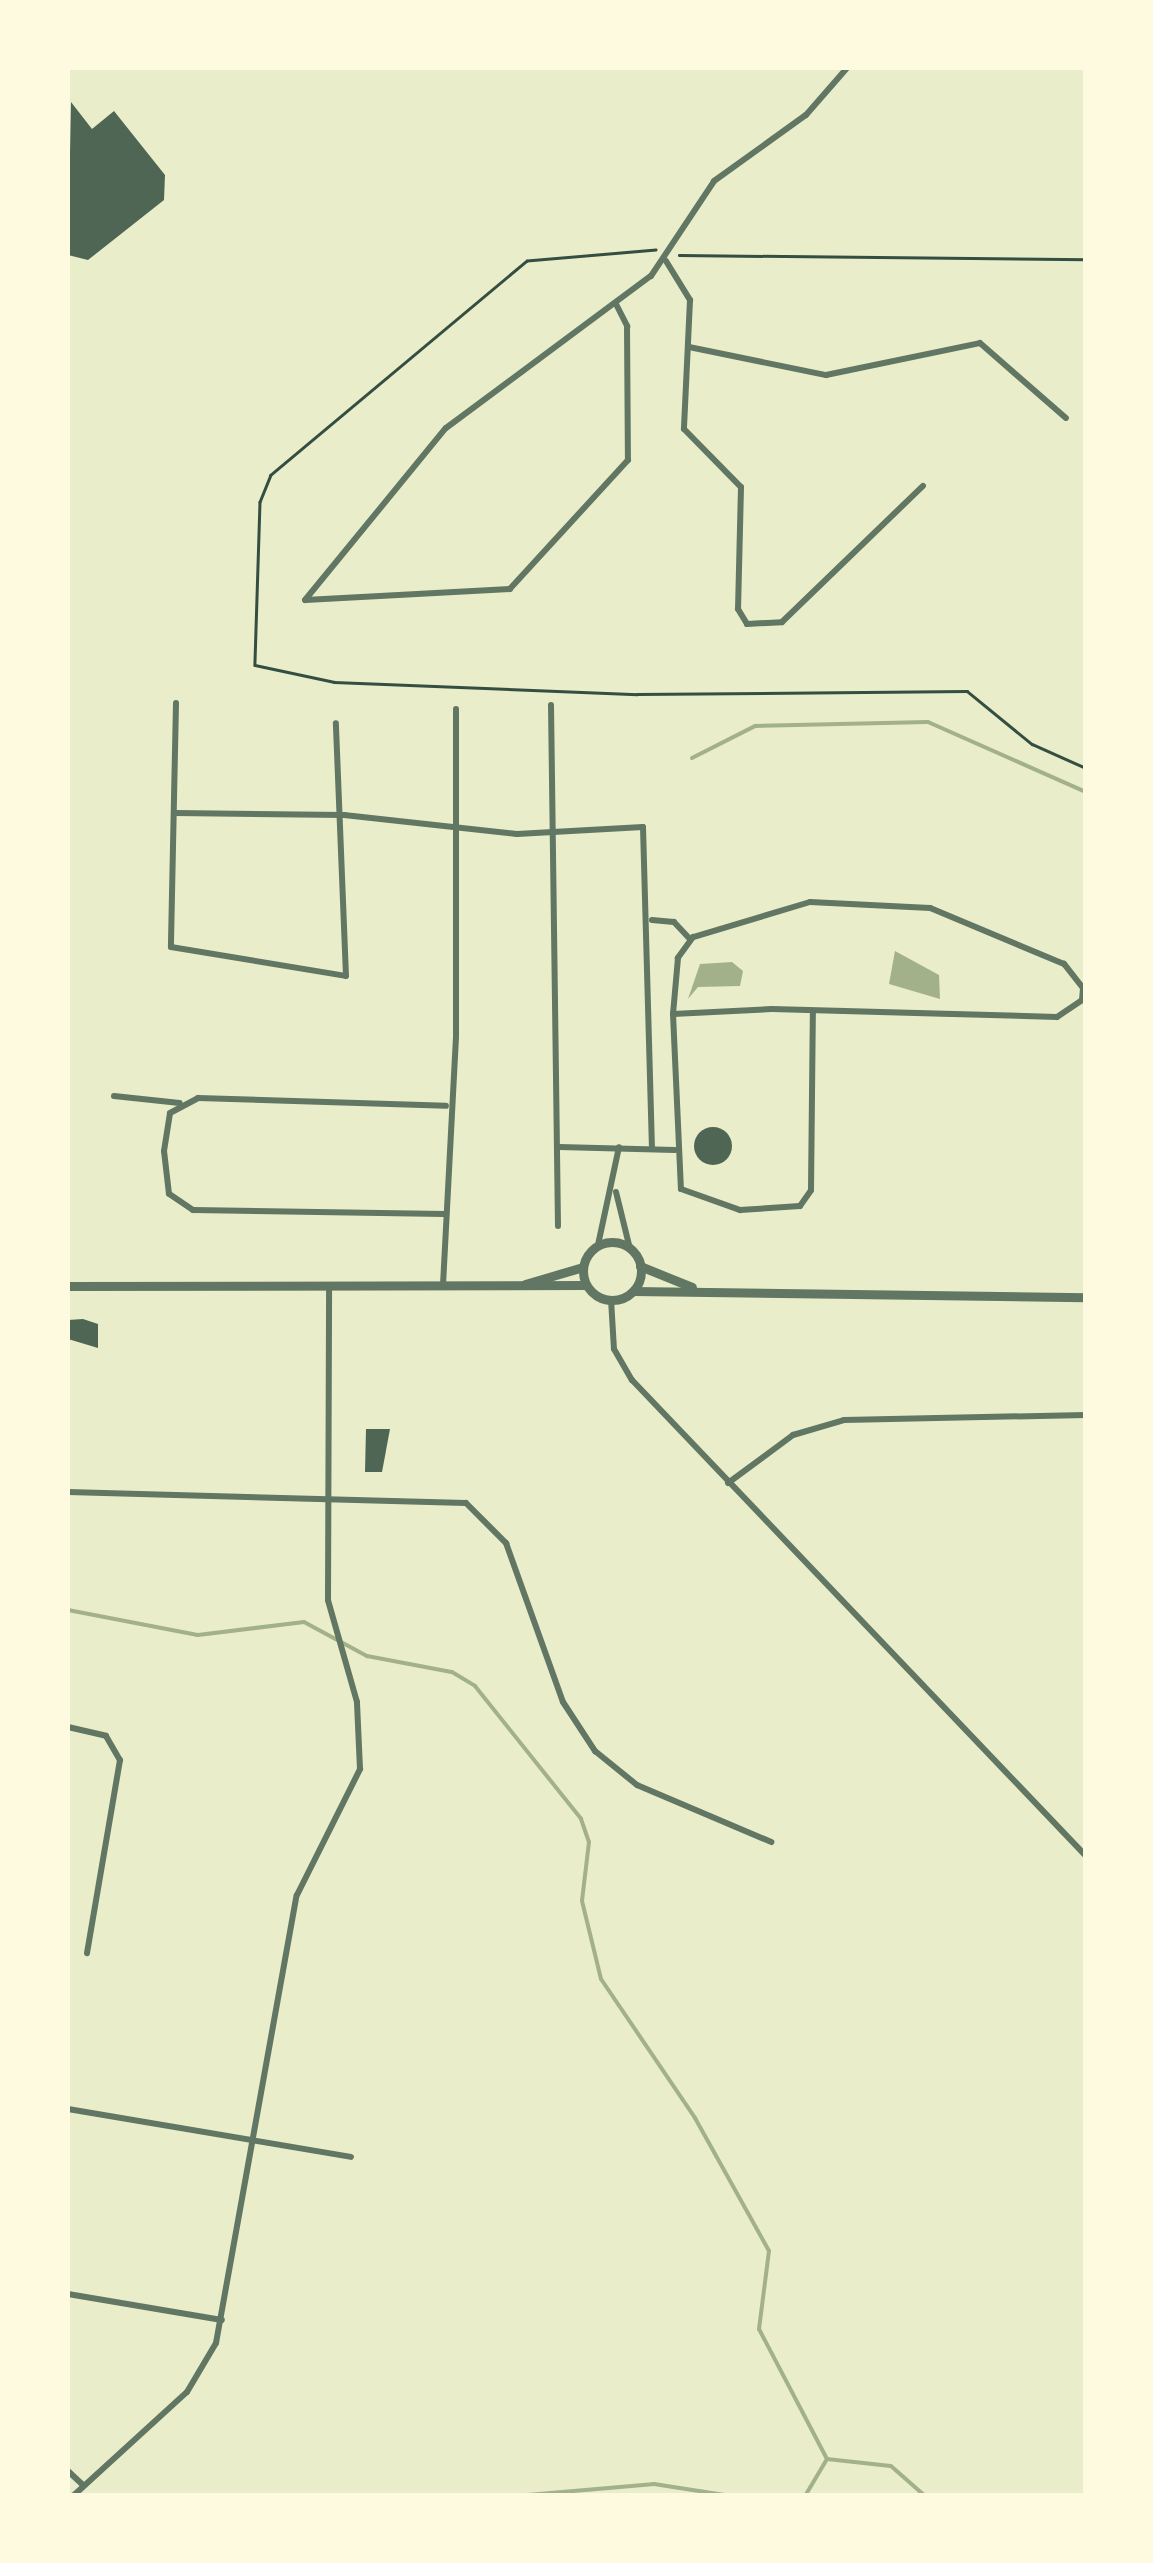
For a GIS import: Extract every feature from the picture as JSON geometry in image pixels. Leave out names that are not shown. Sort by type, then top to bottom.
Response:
[{"type":"street","points":[[616,304],[626,326],[628,460],[510,589],[305,600],[446,428],[616,304],[666,262],[714,181],[806,115],[847,68]]},
{"type":"street","points":[[666,262],[689,289],[689,347],[682,422],[692,444],[738,478],[738,608],[747,624],[782,622],[922,486]]},
{"type":"street","points":[[689,347],[826,375],[980,342],[1066,418]]},
{"type":"street","points":[[176,703],[172,947],[346,976],[344,815],[336,722]]},
{"type":"street","points":[[551,705],[558,1226]]},
{"type":"street","points":[[443,1285],[446,1106],[456,1063],[456,708]]},
{"type":"street","points":[[174,813],[344,815],[458,831],[554,834],[644,827],[652,920],[652,1148]]},
{"type":"street","points":[[673,1014],[1073,1010],[1083,988],[1064,964],[930,908],[810,902],[690,939]]},
{"type":"street","points":[[652,920],[674,922],[690,939]]},
{"type":"street","points":[[690,939],[673,1014],[675,1150],[681,1189],[697,1198],[761,1212],[800,1206],[811,1190],[813,1012]]},
{"type":"street","points":[[114,1096],[180,1103],[337,1098],[446,1106]]},
{"type":"street","points":[[180,1103],[167,1122],[164,1183],[187,1208],[444,1214]]},
{"type":"street","points":[[558,1147],[675,1150]]},
{"type":"street","points":[[518,1286],[583,1267],[598,1246],[616,1190],[619,1147]]},
{"type":"street","points":[[616,1190],[630,1249],[640,1266],[700,1289]]},
{"type":"street","points":[[598,1246],[630,1249]]},
{"type":"street","points":[[633,1291],[640,1266]]},
{"type":"street","points":[[583,1267],[586,1285]]},
{"type":"street","points":[[72,2496],[187,2392],[222,2320],[302,1878],[361,1762],[357,1702],[331,1628],[329,1284]]},
{"type":"street","points":[[68,1286],[586,1285],[611,1300]]},
{"type":"street","points":[[611,1300],[633,1291],[700,1289],[1086,1297]]},
{"type":"street","points":[[611,1300],[621,1364],[728,1483],[1086,1856]]},
{"type":"street","points":[[728,1483],[792,1434],[844,1420],[1086,1415]]},
{"type":"street","points":[[68,1492],[434,1496],[485,1516],[506,1543],[563,1702],[595,1751],[645,1789],[771,1842]]},
{"type":"street","points":[[68,1727],[106,1736],[120,1760],[87,1953]]},
{"type":"street","points":[[68,2109],[350,2157]]},
{"type":"street","points":[[68,2294],[222,2320]]},
{"type":"street","points":[[68,2471],[82,2484]]},
{"type":"path","points":[[1086,259],[590,249],[527,261],[278,468],[260,502],[255,666],[334,682],[637,694],[967,691],[1032,744],[1086,768]]},
{"type":"shaded area","points":[[895,951],[939,975],[940,999],[889,984]]},
{"type":"shaded area","points":[[732,962],[743,971],[740,986],[698,987],[688,999],[700,964]]},
{"type":"building","points":[[71,102],[92,129],[114,111],[165,175],[164,200],[88,260],[68,255]]},
{"type":"building","points":[[713,1127],[726,1133],[732,1146],[726,1159],[713,1165],[700,1159],[694,1146],[700,1133]]},
{"type":"building","points":[[68,1320],[98,1324],[98,1348],[68,1339]]},
{"type":"building","points":[[366,1429],[390,1429],[382,1472],[365,1472]]},
{"type":"waterway","points":[[692,758],[755,726],[928,722],[1086,792]]},
{"type":"waterway","points":[[68,1610],[198,1635],[304,1622],[367,1656],[452,1672],[475,1686],[581,1819],[589,1842],[582,1901],[601,1979],[695,2118],[769,2251],[759,2329],[827,2459],[805,2496]]},
{"type":"waterway","points":[[827,2459],[891,2466],[925,2496]]},
{"type":"waterway","points":[[516,2496],[654,2484],[731,2496]]}]
